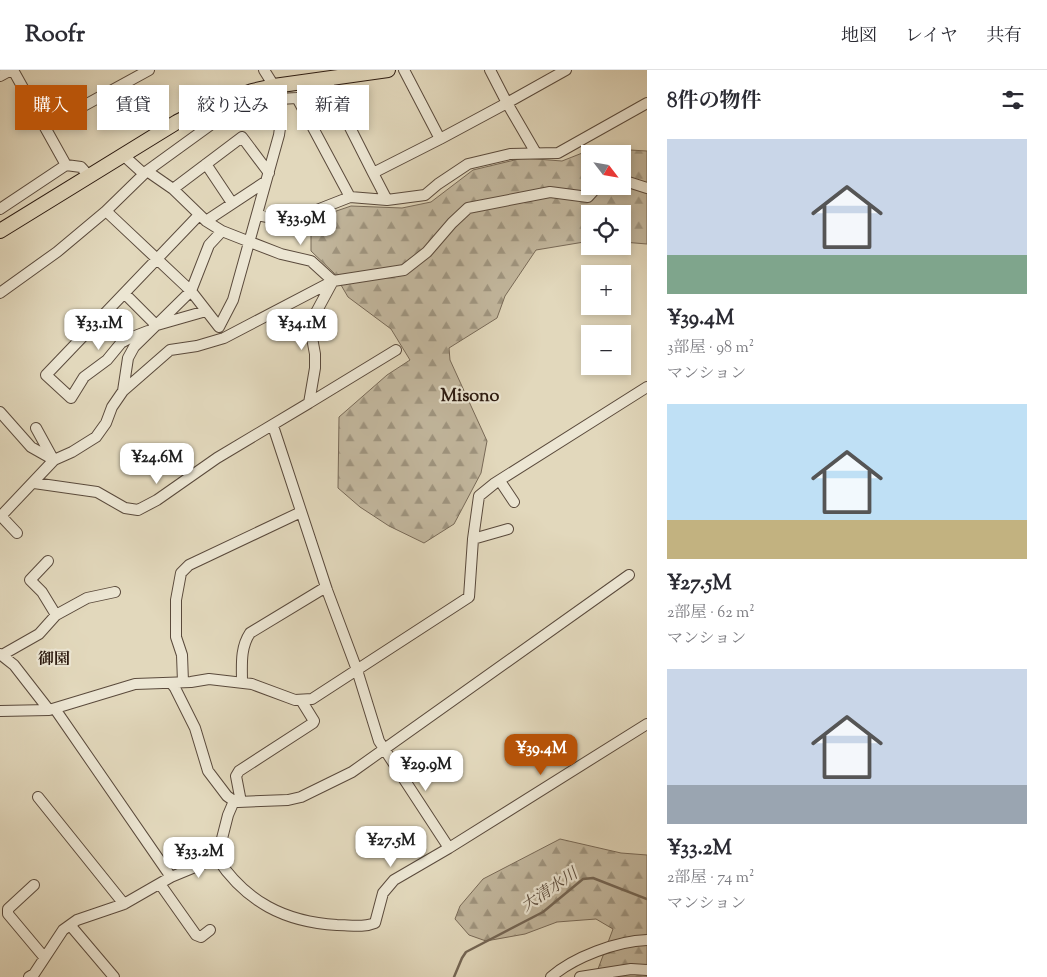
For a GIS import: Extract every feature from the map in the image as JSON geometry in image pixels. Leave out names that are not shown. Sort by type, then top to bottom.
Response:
[{"type":"main road","points":[[328,85],[388,70]]},
{"type":"main road","points":[[0,231],[179,121]]},
{"type":"street","points":[[0,76],[12,70],[21,85]]},
{"type":"street","points":[[87,104],[148,70]]},
{"type":"street","points":[[264,70],[273,85]]},
{"type":"street","points":[[404,70],[440,139]]},
{"type":"street","points":[[490,70],[536,153]]},
{"type":"street","points":[[373,173],[440,139],[566,70]]},
{"type":"street","points":[[287,95],[296,98],[350,197]]},
{"type":"street","points":[[257,215],[283,220],[299,217],[350,197],[387,200],[425,195],[468,164],[510,154],[558,153],[647,103]]},
{"type":"street","points":[[47,130],[66,166]]},
{"type":"street","points":[[0,293],[56,252],[106,211],[146,173],[204,130]]},
{"type":"street","points":[[219,327],[233,300],[280,130]]},
{"type":"street","points":[[351,130],[387,200]]},
{"type":"street","points":[[173,189],[242,137],[267,178]]},
{"type":"street","points":[[123,155],[146,173],[173,189],[202,218],[222,231],[281,254],[311,261],[333,281]]},
{"type":"street","points":[[206,164],[232,203]]},
{"type":"street","points":[[0,209],[66,166],[81,167],[90,177]]},
{"type":"street","points":[[206,311],[154,327],[121,343],[107,360],[84,377],[71,398],[46,375],[157,259],[202,218],[232,203],[267,178]]},
{"type":"street","points":[[631,183],[647,188]]},
{"type":"street","points":[[17,533],[0,516],[54,460],[78,449],[96,437],[106,423],[112,406],[123,391],[170,350],[197,346],[224,338],[333,281],[404,270],[427,252],[468,208],[550,192],[588,197],[590,195]]},
{"type":"street","points":[[106,211],[191,291],[219,327],[224,338]]},
{"type":"street","points":[[123,391],[128,358],[134,347],[191,291],[209,246],[222,231]]},
{"type":"street","points":[[309,404],[315,361],[310,328],[313,318],[333,281]]},
{"type":"street","points":[[125,294],[154,327]]},
{"type":"street","points":[[34,482],[97,492],[125,508],[138,510],[157,500],[217,458],[273,426],[396,350]]},
{"type":"street","points":[[0,711],[52,709],[134,684],[209,680],[252,684],[295,700],[312,699],[469,597],[473,539],[479,496],[500,480],[647,388]]},
{"type":"street","points":[[0,412],[31,447],[54,460]]},
{"type":"street","points":[[273,426],[326,588],[357,670],[383,749],[449,848]]},
{"type":"street","points":[[36,428],[54,460]]},
{"type":"street","points":[[500,480],[514,502]]},
{"type":"street","points":[[183,682],[182,655],[176,637],[176,600],[181,573],[189,565],[301,512]]},
{"type":"street","points":[[473,539],[508,529]]},
{"type":"street","points":[[48,561],[30,580],[42,592],[56,616]]},
{"type":"street","points":[[171,683],[195,728],[208,771],[227,796],[237,802],[288,800],[300,797],[352,772],[629,575]]},
{"type":"street","points":[[242,683],[242,651],[250,633],[326,588]]},
{"type":"street","points":[[115,592],[87,598],[56,616],[39,634],[1,655],[14,665],[52,709],[171,876]]},
{"type":"street","points":[[302,700],[314,720],[313,724],[239,771],[236,776],[237,802],[228,815],[217,858],[228,875],[256,899],[282,914],[315,924],[367,926],[375,923],[384,893],[394,880],[449,848],[647,724]]},
{"type":"street","points":[[38,797],[124,904]]},
{"type":"street","points":[[34,976],[44,957],[64,930],[77,920],[124,904],[171,876],[217,858]]},
{"type":"street","points":[[34,884],[8,908],[8,914],[44,957]]},
{"type":"street","points":[[160,884],[196,935],[201,937],[210,930]]},
{"type":"street","points":[[70,925],[114,977]]},
{"type":"street","points":[[551,977],[559,970],[582,957],[622,944],[647,940]]},
{"type":"street","points":[[580,977],[632,969],[647,970]]},
{"type":"green space","points":[[631,150],[647,151],[647,244],[631,243],[631,205],[581,205],[581,242],[536,250],[505,296],[497,318],[449,348],[450,360],[487,441],[481,473],[454,524],[424,543],[389,526],[360,507],[338,488],[339,417],[387,375],[410,360],[391,329],[348,297],[334,273],[311,251],[313,219],[351,206],[402,208],[431,202],[473,170],[523,158],[562,161],[581,154],[581,195],[631,195]]},
{"type":"green space","points":[[560,839],[621,853],[647,855],[647,977],[595,977],[613,929],[596,919],[557,922],[525,934],[486,941],[469,935],[455,919],[460,906],[483,879]]},
{"type":"waterway","name":"大清水川","points":[[454,977],[466,952],[543,912],[583,879],[593,878],[647,899]]},
{"type":"district","name":"Misono","points":[[470,397]]},
{"type":"district","name":"御園","points":[[54,660]]}]
